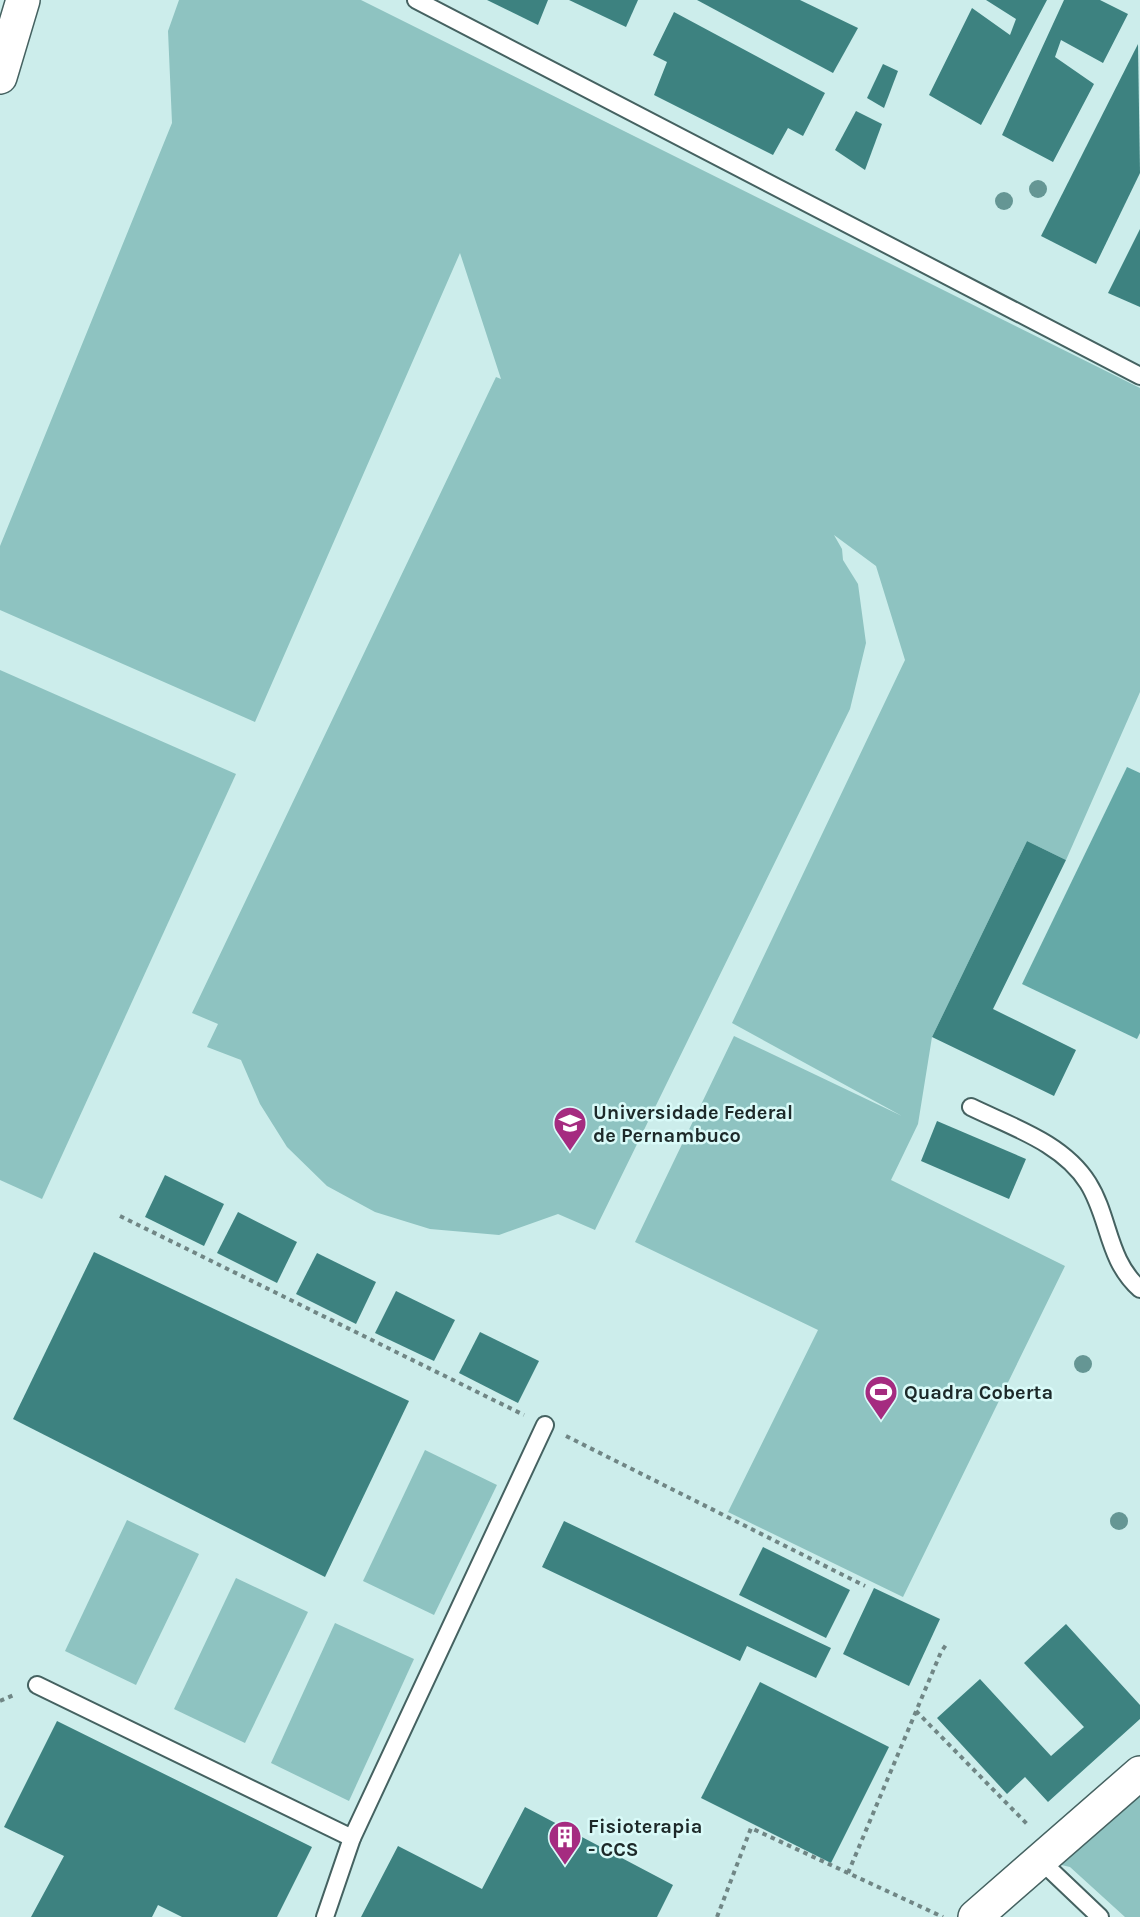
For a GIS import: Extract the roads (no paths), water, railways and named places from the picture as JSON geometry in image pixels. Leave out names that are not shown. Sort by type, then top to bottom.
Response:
[{"type":"street","points":[[0,77],[23,0]]},
{"type":"street","points":[[975,1917],[1140,1773]]},
{"type":"lane","points":[[416,0],[1140,376]]},
{"type":"lane","points":[[971,1107],[1062,1152],[1089,1184],[1119,1266],[1140,1289]]},
{"type":"lane","points":[[325,1917],[352,1838],[545,1425]]},
{"type":"lane","points":[[37,1685],[352,1838]]},
{"type":"lane","points":[[1040,1860],[1100,1917]]},
{"type":"place","name":"Universidade Federal de Pernambuco","points":[[570,1152]]},
{"type":"place","name":"Quadra Coberta","points":[[881,1421]]},
{"type":"place","name":"Fisioterapia - CCS","points":[[565,1866]]}]
